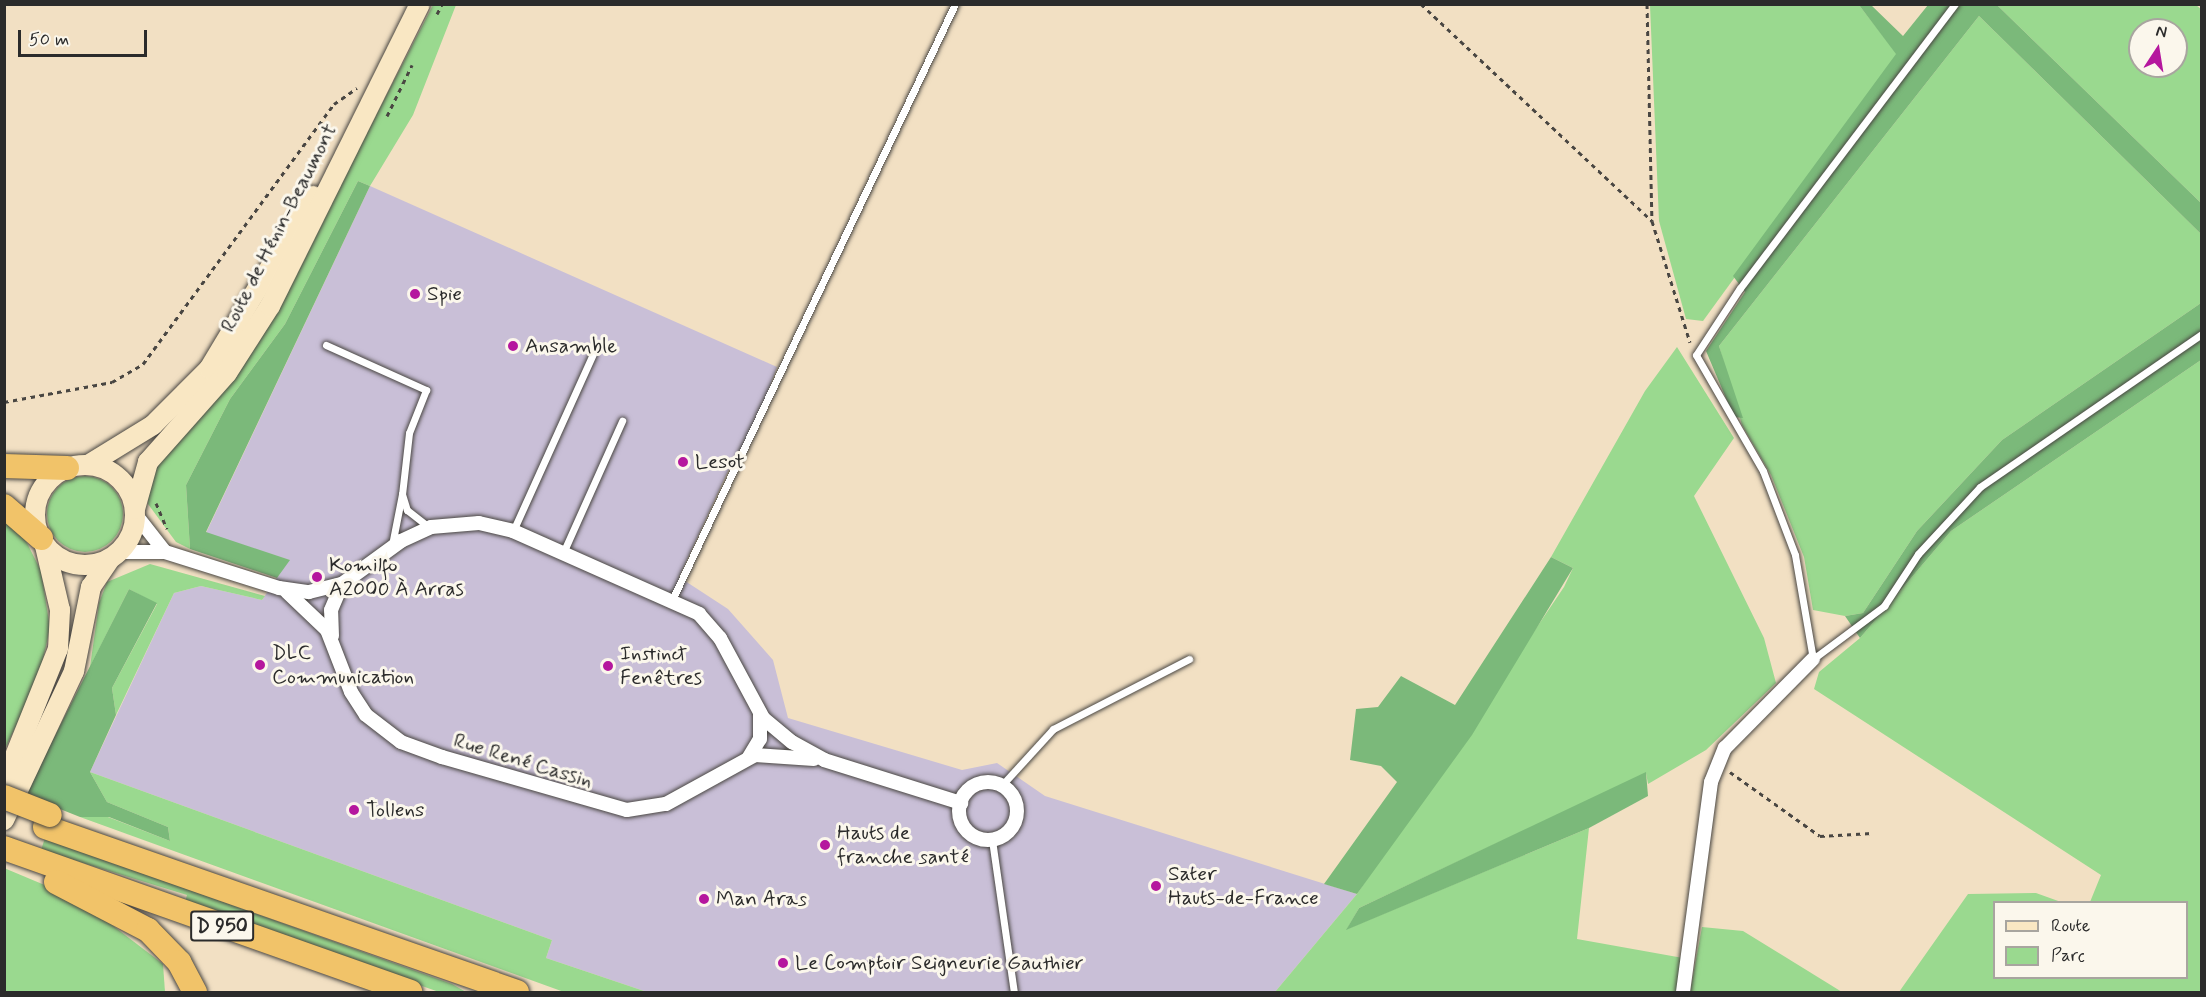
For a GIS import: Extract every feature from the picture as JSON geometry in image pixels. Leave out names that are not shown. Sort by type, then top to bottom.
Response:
[{"type":"highway","points":[[4,466],[78,466]]},
{"type":"highway","points":[[4,506],[42,541]]},
{"type":"highway","points":[[4,797],[47,821]]},
{"type":"highway","name":"D 950","points":[[4,812],[47,821],[164,868],[517,993]]},
{"type":"highway","name":"D 950","points":[[4,848],[33,866],[410,993]]},
{"type":"highway","points":[[4,862],[33,866],[148,930],[179,962],[195,993]]},
{"type":"main road","name":"Route de Hénin-Beaumont","points":[[136,512],[148,462],[215,389],[260,324],[420,4]]},
{"type":"main road","name":"Route de Hénin-Beaumont","points":[[78,466],[142,434],[209,369],[364,113]]},
{"type":"main road","points":[[4,783],[58,649],[59,598],[35,521],[38,497],[47,482],[78,466],[120,478],[136,512],[115,555],[89,595],[74,671],[4,820]]},
{"type":"main road","points":[[42,541],[74,564],[115,555]]},
{"type":"street","points":[[136,512],[165,552]]},
{"type":"street","points":[[115,555],[165,552],[279,588],[309,592],[342,584],[391,547],[431,527],[479,523],[513,531],[672,600],[713,628],[760,713],[781,735],[824,760],[961,803]]},
{"type":"street","points":[[333,641],[331,610],[342,584]]},
{"type":"street","name":"Rue René Cassin","points":[[279,588],[310,609],[333,641],[351,692],[388,734],[442,757],[590,804],[627,810],[666,804],[748,757],[776,754],[824,760]]},
{"type":"street","points":[[1683,993],[1703,817],[1725,748],[1752,717],[1813,659]]},
{"type":"street","points":[[748,757],[760,739],[760,713]]},
{"type":"street","points":[[979,784],[1001,786],[1014,798],[1017,815],[1010,831],[992,840],[968,832],[961,803],[979,784]]},
{"type":"lane","points":[[672,600],[955,4]]},
{"type":"lane","points":[[1954,4],[1740,288],[1696,355],[1763,471],[1795,555],[1813,659],[1884,606],[1918,554],[1980,487],[2202,334]]},
{"type":"lane","points":[[326,345],[426,390],[409,433],[402,494],[391,547]]},
{"type":"lane","points":[[513,531],[593,354]]},
{"type":"lane","points":[[563,553],[622,421]]},
{"type":"lane","points":[[402,494],[412,517],[431,527]]},
{"type":"lane","points":[[1001,786],[1053,729],[1188,659]]},
{"type":"lane","points":[[992,840],[1014,993]]},
{"type":"path","points":[[1421,4],[1652,221]]},
{"type":"path","points":[[1647,4],[1652,221],[1696,355]]},
{"type":"path","points":[[4,402],[112,382],[143,364],[334,104],[358,87],[379,83]]},
{"type":"path","points":[[1718,766],[1744,779],[1820,836],[1872,833]]},
{"type":"shaded area","points":[[370,186],[777,367],[748,446],[728,471],[679,577],[728,609],[773,660],[788,718],[962,770],[997,763],[1045,796],[1357,894],[1275,992],[647,992],[546,958],[552,940],[90,772],[174,593],[201,586],[262,600],[289,560],[206,533]]},
{"type":"green space","points":[[433,5],[456,5],[413,115],[370,186],[358,181],[285,324],[230,399],[186,485],[190,549],[176,542],[148,504],[147,486],[155,463],[258,344]]},
{"type":"green space","points":[[1650,5],[1859,5],[1897,54],[1703,321],[1686,319],[1659,221]]},
{"type":"green space","points":[[1859,5],[1871,5],[1903,36],[1928,5],[1997,5],[2201,203],[2201,234],[1979,16],[1719,346],[1743,418],[1734,417],[1706,351],[1745,292],[1733,276],[1896,54]]},
{"type":"green space","points":[[1997,5],[2196,5],[2202,10],[2201,203]]},
{"type":"green space","points":[[1979,16],[2201,234],[2201,303],[2002,440],[1917,531],[1863,613],[1845,616],[1813,610],[1804,557],[1771,475],[1742,425],[1719,346]]},
{"type":"green space","points":[[358,181],[370,186],[206,532],[290,560],[277,578],[190,549],[186,485],[230,399],[285,324]]},
{"type":"green space","points":[[2201,303],[2201,360],[1951,531],[1860,638],[1845,616],[1863,613],[1917,531],[2002,440]]},
{"type":"green space","points":[[1677,347],[1734,438],[1694,496],[1764,638],[1776,683],[1706,750],[1648,784],[1646,773],[1359,908],[1347,929],[1589,828],[1577,939],[1683,958],[1678,992],[1275,992],[1357,894],[1564,587],[1573,568],[1551,557],[1645,391]]},
{"type":"green space","points":[[2201,360],[2201,992],[1899,992],[1968,894],[2036,893],[2058,901],[1993,901],[1993,979],[2188,979],[2188,901],[2090,901],[2101,875],[1814,689],[1819,672],[1860,638],[1951,531]]},
{"type":"green space","points":[[85,476],[99,479],[112,487],[120,500],[123,514],[120,528],[112,541],[99,549],[85,552],[71,549],[58,541],[50,528],[47,514],[50,500],[58,487],[71,479]]},
{"type":"green space","points":[[5,520],[24,537],[41,571],[50,628],[39,677],[5,749]]},
{"type":"green space","points":[[1551,557],[1573,568],[1472,735],[1357,894],[1324,884],[1397,782],[1381,766],[1350,760],[1356,709],[1378,707],[1401,676],[1455,705]]},
{"type":"green space","points":[[150,564],[265,596],[262,600],[201,586],[174,593],[116,715],[112,688],[157,604],[129,589],[90,667],[99,603],[107,582]]},
{"type":"green space","points":[[129,589],[157,603],[112,688],[116,715],[90,772],[107,802],[168,827],[170,841],[109,817],[80,817],[25,795]]},
{"type":"green space","points":[[90,772],[552,940],[546,958],[647,992],[564,992],[80,817],[108,817],[170,841],[168,827],[107,802]]},
{"type":"green space","points":[[1646,772],[1648,796],[1589,828],[1346,930],[1359,908]]},
{"type":"green space","points":[[45,838],[452,984],[466,992],[439,992],[185,902],[187,895],[41,850]]},
{"type":"green space","points":[[4,868],[78,899],[163,964],[165,992],[5,992]]},
{"type":"green space","points":[[1702,927],[1743,931],[1842,992],[1690,992]]},
{"type":"place","name":"Spie","points":[[415,294]]},
{"type":"place","name":"Ansamble","points":[[513,346]]},
{"type":"place","name":"Lesot","points":[[683,462]]},
{"type":"place","name":"Komilfo A2000 À Arras","points":[[317,577]]},
{"type":"place","name":"DLC Communication","points":[[260,665]]},
{"type":"place","name":"Instinct Fenêtres","points":[[608,666]]},
{"type":"place","name":"Tollens","points":[[354,810]]},
{"type":"place","name":"Hauts de franche santé","points":[[825,845]]},
{"type":"place","name":"Sater Hauts-de-France","points":[[1156,886]]},
{"type":"place","name":"Man Aras","points":[[704,899]]},
{"type":"place","name":"Le Comptoir Seigneurie Gauthier","points":[[783,963]]}]
